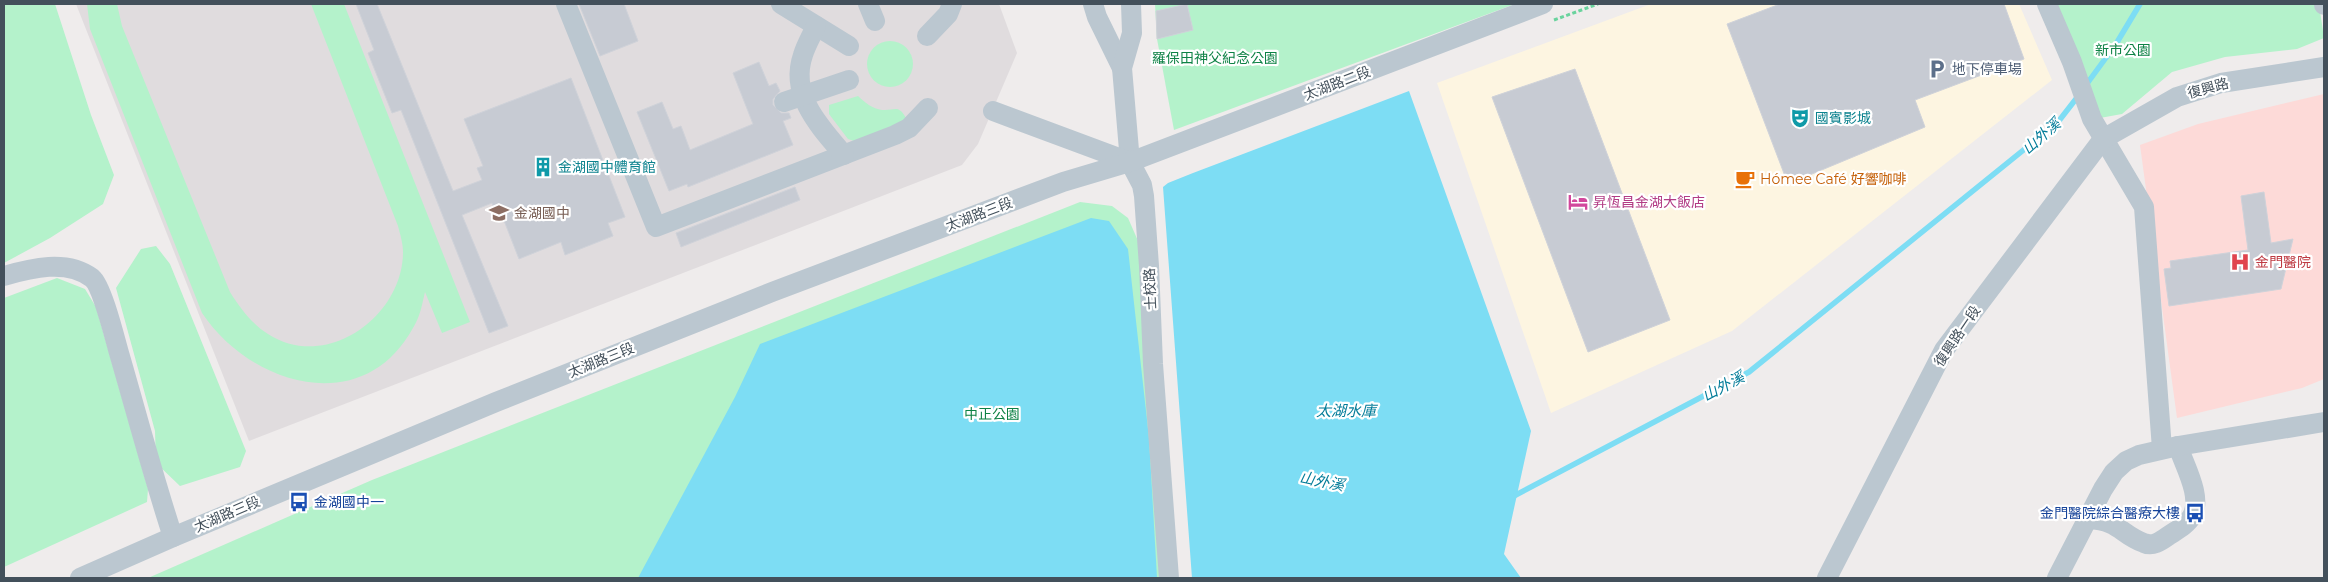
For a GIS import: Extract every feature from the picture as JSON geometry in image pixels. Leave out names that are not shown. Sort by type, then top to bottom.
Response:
[{"type":"street","points":[[566,4],[656,227],[909,128],[928,108]]},
{"type":"street","points":[[781,4],[849,46]]},
{"type":"street","points":[[927,36],[948,14],[952,4]]},
{"type":"street","points":[[1093,4],[1097,17],[1122,68]]},
{"type":"street","name":"士校路","points":[[1131,4],[1132,33],[1122,68],[1130,162],[1142,185],[1144,196],[1153,364],[1169,578]]},
{"type":"street","points":[[2047,4],[2072,62],[2092,119],[2144,207],[2170,448],[2194,496],[2192,516],[2185,525],[2154,544],[2145,544],[2115,524],[2104,520],[2089,519]]},
{"type":"street","name":"太湖路二段","points":[[1130,162],[1546,13]]},
{"type":"street","points":[[793,98],[803,55],[816,26]]},
{"type":"street","name":"復興路","points":[[2103,139],[2177,96],[2221,83],[2324,67]]},
{"type":"street","points":[[793,98],[849,80]]},
{"type":"street","points":[[793,98],[810,114],[844,155]]},
{"type":"street","points":[[993,111],[1130,162]]},
{"type":"street","name":"復興路一段","points":[[1827,578],[1944,350],[2103,139]]},
{"type":"street","name":"太湖路三段","points":[[80,578],[173,537],[496,402],[772,292],[1063,182],[1130,162]]},
{"type":"street","points":[[4,276],[26,269],[58,266],[86,274],[94,280],[109,319],[173,537]]},
{"type":"street","points":[[2057,578],[2114,472],[2126,461],[2139,454],[2324,422]]},
{"type":"path","points":[[1546,13],[1598,4]]},
{"type":"shaded area","name":"金湖國中","points":[[76,4],[999,4],[1017,53],[978,144],[962,165],[249,441]]},
{"type":"shaded area","points":[[1651,4],[2019,4],[2052,80],[1732,331],[1551,413],[1437,83]]},
{"type":"shaded area","name":"金門醫院","points":[[2324,94],[2324,379],[2302,388],[2177,418],[2140,145],[2198,124]]},
{"type":"green space","points":[[4,4],[55,4],[91,115],[114,175],[103,204],[50,238],[4,263]]},
{"type":"green space","points":[[87,4],[117,4],[122,26],[230,292],[242,310],[268,334],[291,344],[314,346],[337,342],[358,331],[376,316],[390,297],[400,275],[403,252],[398,226],[311,4],[344,4],[470,322],[442,333],[425,292],[421,311],[413,328],[392,356],[366,374],[337,382],[307,382],[277,374],[249,359],[223,338],[202,313],[90,29]]},
{"type":"green space","name":"羅保田神父紀念公園","points":[[1155,4],[1515,4],[1174,130],[1157,39]]},
{"type":"green space","name":"新市公園","points":[[2055,4],[2315,4],[2320,11],[2324,38],[2297,49],[2225,57],[2172,72],[2122,114],[2100,118]]},
{"type":"green space","points":[[885,41],[895,41],[909,51],[913,64],[909,77],[903,83],[895,87],[885,87],[871,77],[867,69],[867,59],[877,45]]},
{"type":"green space","points":[[858,96],[875,108],[901,111],[906,118],[903,124],[857,142],[848,139],[829,114],[829,105]]},
{"type":"green space","name":"中正公園","points":[[1080,202],[1112,206],[1128,218],[1149,266],[1169,578],[148,578],[372,480]]},
{"type":"green space","points":[[156,246],[170,264],[246,451],[240,467],[180,486],[156,463],[155,431],[116,288],[141,249]]},
{"type":"green space","points":[[57,278],[85,289],[96,307],[148,489],[147,502],[4,567],[4,298]]},
{"type":"water","name":"太湖水庫","points":[[1409,91],[1531,431],[1504,554],[1521,578],[1192,578],[1163,187],[1168,183],[1193,173]]},
{"type":"water","name":"中正公園","points":[[1091,218],[1109,221],[1128,249],[1149,438],[1157,578],[638,578],[735,397],[760,344]]},
{"type":"building","name":"金湖國中體育館","points":[[356,4],[377,4],[453,191],[482,180],[477,168],[483,166],[464,119],[571,78],[625,217],[608,223],[613,236],[565,255],[561,242],[519,259],[501,213],[496,215],[492,203],[462,215],[508,326],[489,333],[401,110],[392,113],[368,53],[374,50]]},
{"type":"building","points":[[579,4],[624,4],[638,41],[600,56]]},
{"type":"building","points":[[1187,4],[1193,30],[1157,39],[1156,11]]},
{"type":"building","points":[[1780,4],[2004,4],[2024,59],[1915,100],[1925,127],[1788,184],[1727,24]]},
{"type":"building","points":[[759,62],[769,86],[776,83],[780,91],[773,99],[773,105],[781,113],[789,113],[791,118],[783,121],[793,145],[688,187],[687,184],[669,191],[637,112],[662,102],[673,129],[681,126],[690,150],[753,124],[733,73]]},
{"type":"building","name":"昇恆昌金湖大飯店","points":[[1575,69],[1670,320],[1588,352],[1492,97]]},
{"type":"building","points":[[795,187],[800,200],[681,247],[676,233]]},
{"type":"building","points":[[2264,192],[2271,243],[2293,239],[2281,289],[2169,306],[2164,269],[2171,268],[2170,261],[2248,250],[2241,196]]},
{"type":"waterway","name":"山外溪","points":[[2086,85],[2116,44],[2140,4]]},
{"type":"waterway","name":"山外溪","points":[[1512,497],[1749,372],[2058,122],[2079,95]]},
{"type":"place","name":"地下停車場","points":[[1937,69]]},
{"type":"place","name":"國賓影城","points":[[1800,118]]},
{"type":"place","name":"金湖國中體育館","points":[[543,167]]},
{"type":"place","name":"Hómee Café 好響咖啡","points":[[1745,179]]},
{"type":"place","name":"昇恆昌金湖大飯店","points":[[1578,202]]},
{"type":"place","name":"金湖國中","points":[[499,213]]},
{"type":"place","name":"金門醫院","points":[[2240,262]]},
{"type":"place","name":"金湖國中一","points":[[299,502]]},
{"type":"place","name":"金門醫院綜合醫療大樓","points":[[2195,513]]}]
